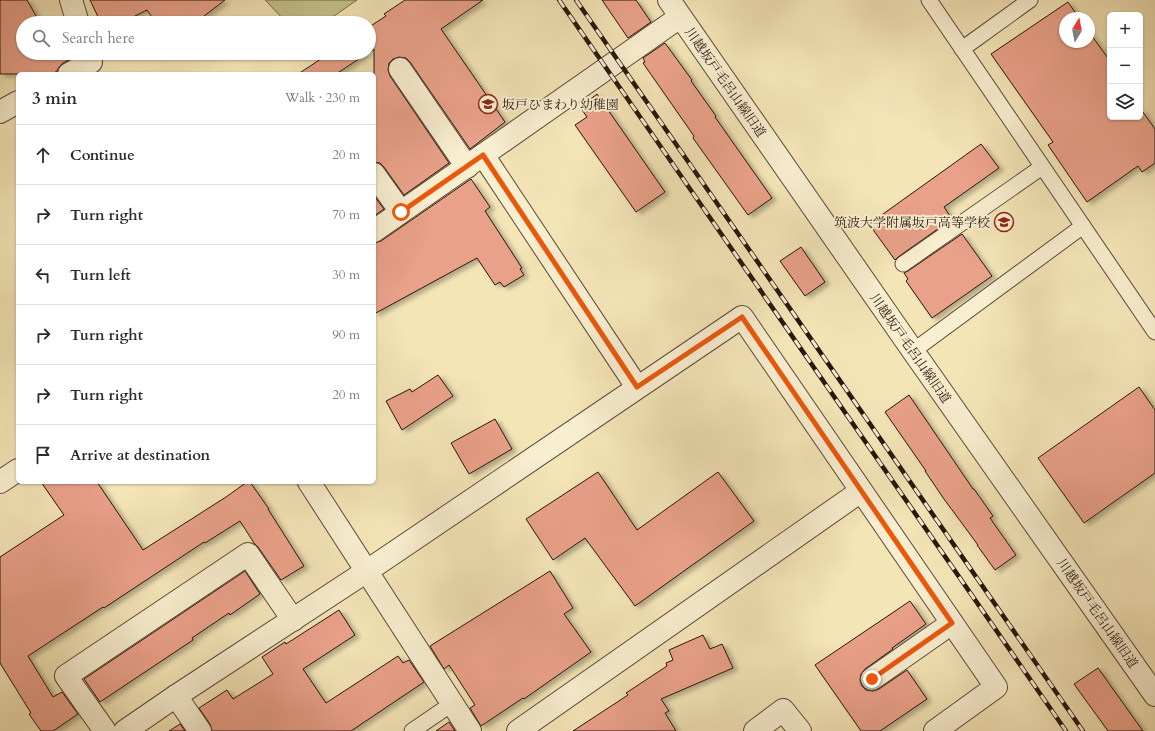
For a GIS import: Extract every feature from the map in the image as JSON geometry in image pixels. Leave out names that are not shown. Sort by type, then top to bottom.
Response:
[{"type":"street","points":[[71,0],[76,16]]},
{"type":"street","points":[[376,230],[475,161],[675,8]]},
{"type":"street","name":"川越坂戸毛呂山線旧道","points":[[675,8],[913,351],[1155,695]]},
{"type":"street","points":[[73,72],[92,63]]},
{"type":"street","points":[[400,69],[475,161],[637,387]]},
{"type":"street","points":[[0,112],[16,103]]},
{"type":"street","points":[[376,177],[401,212]]},
{"type":"street","points":[[125,731],[367,571],[742,317],[996,687],[935,731]]},
{"type":"street","points":[[0,482],[16,471]]},
{"type":"street","points":[[310,484],[470,731]]},
{"type":"street","points":[[518,731],[861,490]]},
{"type":"street","points":[[105,731],[66,676],[248,554],[293,620]]},
{"type":"street","points":[[872,679],[952,623]]},
{"type":"street","points":[[176,696],[200,731]]},
{"type":"street","points":[[755,731],[783,710],[800,731]]},
{"type":"lane","points":[[929,0],[1155,332]]},
{"type":"lane","points":[[962,49],[1030,0]]},
{"type":"lane","points":[[903,264],[1042,167]]},
{"type":"lane","points":[[913,351],[1083,226]]},
{"type":"lane","points":[[412,731],[453,703]]},
{"type":"shaded area","points":[[265,0],[357,0],[334,16],[280,16]]},
{"type":"building","points":[[0,0],[27,0],[36,16],[16,16],[16,60],[68,60],[63,63],[55,72],[16,72],[16,74],[0,74]]},
{"type":"building","points":[[90,0],[225,0],[204,16],[151,16],[147,10],[135,16],[98,16]]},
{"type":"building","points":[[405,0],[483,0],[441,29],[505,122],[470,149],[410,62],[406,58],[399,57],[393,59],[389,63],[388,70],[390,76],[449,163],[404,195],[384,167],[380,163],[376,162],[376,72],[374,72],[374,60],[376,60],[376,22],[386,16],[384,14]]},
{"type":"building","points":[[602,0],[636,0],[651,22],[628,38]]},
{"type":"building","points":[[1068,2],[1075,12],[1059,12],[1059,48],[1095,48],[1095,40],[1107,57],[1107,120],[1143,120],[1143,112],[1155,129],[1155,163],[1142,172],[1138,166],[1087,202],[1048,145],[1053,142],[991,54]]},
{"type":"building","points":[[665,43],[772,198],[748,215],[693,138],[694,136],[643,63],[645,62],[643,58]]},
{"type":"building","points":[[319,60],[357,60],[339,72],[301,72]]},
{"type":"building","points":[[597,94],[665,192],[636,212],[575,125],[587,117],[580,107]]},
{"type":"building","points":[[981,144],[999,168],[944,207],[952,219],[895,260],[869,224]]},
{"type":"building","points":[[471,179],[490,207],[485,211],[522,268],[520,269],[524,275],[504,287],[500,282],[495,285],[477,258],[376,313],[376,242],[381,241]]},
{"type":"building","points":[[376,199],[384,209],[376,215]]},
{"type":"building","points":[[962,234],[992,276],[932,318],[906,281],[908,279],[904,273]]},
{"type":"building","points":[[801,247],[825,282],[805,296],[780,261]]},
{"type":"building","points":[[438,375],[453,396],[402,430],[386,401],[410,389],[412,392]]},
{"type":"building","points":[[1139,387],[1155,410],[1155,473],[1084,523],[1038,458]]},
{"type":"building","points":[[909,395],[993,516],[990,518],[1016,555],[995,570],[944,499],[885,412]]},
{"type":"building","points":[[495,419],[512,449],[469,474],[451,443]]},
{"type":"building","points":[[598,472],[637,530],[718,472],[754,521],[635,606],[585,538],[553,560],[526,519]]},
{"type":"building","points":[[42,484],[98,484],[143,550],[244,484],[251,484],[269,509],[304,566],[281,580],[240,521],[205,543],[204,542],[28,656],[53,697],[62,692],[78,714],[53,731],[41,731],[29,714],[31,713],[0,663],[0,557],[64,515]]},
{"type":"building","points":[[245,571],[260,594],[230,615],[229,613],[192,638],[193,640],[100,702],[84,679]]},
{"type":"building","points":[[550,571],[573,608],[564,614],[591,652],[524,699],[523,698],[481,726],[470,708],[475,705],[449,665],[444,669],[430,646]]},
{"type":"building","points":[[910,601],[926,624],[865,669],[861,674],[860,680],[862,686],[866,690],[873,691],[879,689],[907,670],[927,699],[880,731],[861,731],[815,665]]},
{"type":"building","points":[[339,610],[355,635],[303,669],[326,703],[398,656],[403,663],[409,660],[424,682],[351,731],[212,731],[210,724],[199,708],[227,690],[233,699],[273,674],[262,657],[285,642],[286,644]]},
{"type":"building","points":[[703,635],[710,649],[722,644],[733,668],[661,699],[669,711],[665,713],[676,731],[573,731],[628,695],[626,693],[667,666],[666,663],[673,660],[669,650]]},
{"type":"building","points":[[1098,668],[1143,731],[1108,731],[1074,684]]},
{"type":"building","points":[[449,722],[455,731],[436,731]]},
{"type":"building","points":[[180,724],[185,731],[169,731]]},
{"type":"railway","points":[[559,0],[1066,731]]},
{"type":"railway","points":[[576,0],[1083,731]]},
{"type":"place","name":"坂戸ひまわり幼稚園","points":[[488,104]]},
{"type":"place","name":"筑波大学附属坂戸高等学校","points":[[1004,222]]},
{"type":"route","points":[[401,212],[483,155],[637,387],[742,317],[952,623],[872,679]]}]
